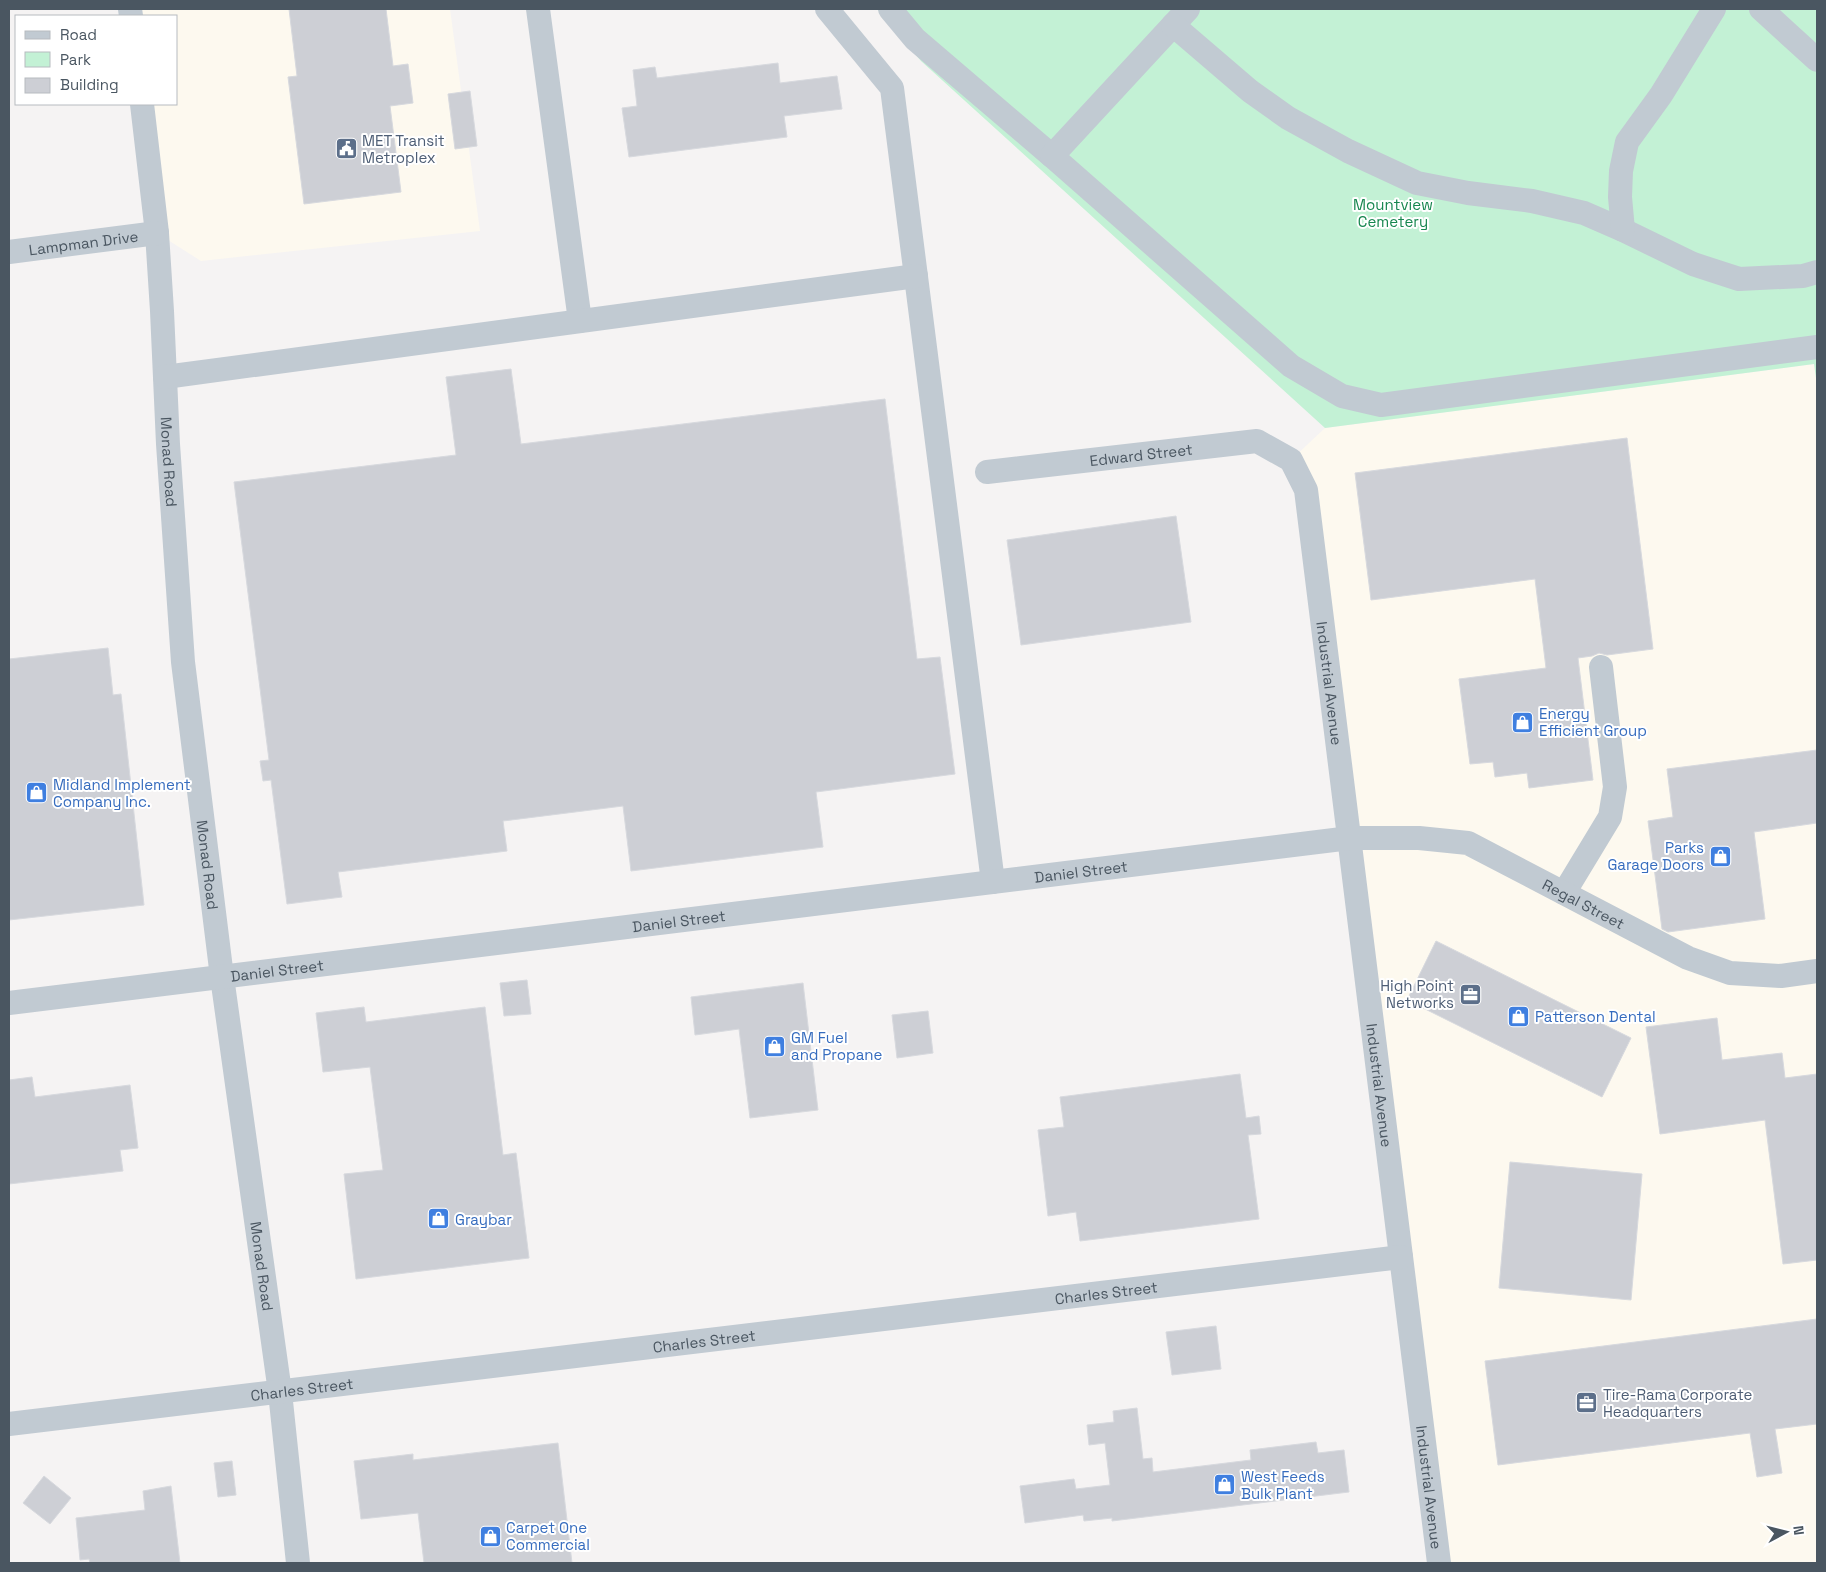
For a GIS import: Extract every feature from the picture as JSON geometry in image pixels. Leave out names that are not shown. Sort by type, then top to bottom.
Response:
[{"type":"street","points":[[538,9],[580,321]]},
{"type":"street","points":[[827,9],[892,88],[993,882]]},
{"type":"street","points":[[890,9],[915,39],[1052,156],[1291,366],[1342,396],[1382,405],[1817,347]]},
{"type":"street","points":[[1623,230],[1620,170],[1627,142],[1661,94],[1714,9]]},
{"type":"street","points":[[1761,9],[1817,60]]},
{"type":"street","points":[[1052,156],[1180,17],[1250,91],[1288,118],[1348,151],[1417,183],[1468,194],[1532,201],[1584,213],[1693,264],[1739,280],[1803,276],[1817,272]]},
{"type":"street","name":"Monad Road","points":[[142,105],[157,233],[183,662],[222,977],[280,1392],[298,1563]]},
{"type":"street","name":"Lampman Drive","points":[[9,252],[157,233]]},
{"type":"street","points":[[165,377],[916,276]]},
{"type":"street","name":"Edward Street","points":[[987,472],[1257,441],[1291,460]]},
{"type":"street","name":"Industrial Avenue","points":[[1291,460],[1306,490],[1439,1563]]},
{"type":"street","points":[[1564,893],[1610,817],[1615,787],[1601,667]]},
{"type":"street","name":"Daniel Street","points":[[9,1003],[1350,838]]},
{"type":"street","name":"Regal Street","points":[[1350,838],[1419,838],[1468,843],[1688,958],[1730,973],[1781,976],[1817,971]]},
{"type":"street","name":"Charles Street","points":[[9,1424],[1400,1257]]},
{"type":"shaded area","points":[[130,9],[450,9],[480,231],[201,261],[157,233],[141,105],[178,105],[178,15],[131,15]]},
{"type":"shaded area","points":[[1815,364],[1817,385],[1817,1563],[1439,1563],[1291,460],[1325,428]]},
{"type":"green space","name":"Mountview Cemetery","points":[[877,9],[1817,9],[1817,385],[1814,364],[1325,428],[921,61]]},
{"type":"building","name":"MET Transit Metroplex","points":[[289,9],[386,9],[393,66],[408,64],[413,103],[390,106],[401,192],[304,204],[288,77],[297,76]]},
{"type":"building","points":[[778,63],[780,83],[837,76],[842,109],[784,116],[787,137],[629,157],[622,108],[637,106],[633,70],[655,67],[657,78]]},
{"type":"building","points":[[470,91],[477,146],[455,149],[448,94]]},
{"type":"building","points":[[511,369],[521,444],[885,399],[917,659],[940,657],[955,774],[816,792],[823,847],[631,871],[623,806],[503,821],[507,851],[338,872],[342,897],[287,904],[271,780],[263,781],[260,761],[269,760],[234,482],[456,455],[446,377]]},
{"type":"building","points":[[1627,438],[1653,649],[1607,655],[1599,653],[1578,658],[1593,780],[1529,788],[1527,773],[1495,777],[1493,762],[1470,764],[1459,679],[1546,668],[1535,579],[1371,600],[1355,473]]},
{"type":"building","points":[[1176,516],[1191,622],[1021,645],[1007,540]]},
{"type":"building","points":[[108,648],[113,695],[121,694],[144,905],[9,920],[9,659]]},
{"type":"building","points":[[1817,750],[1817,823],[1754,832],[1765,919],[1668,932],[1662,929],[1648,821],[1673,817],[1667,769]]},
{"type":"building","points":[[1436,941],[1631,1038],[1602,1097],[1407,1000]]},
{"type":"building","points":[[527,980],[531,1014],[504,1016],[500,983]]},
{"type":"building","points":[[803,983],[818,1110],[750,1118],[739,1029],[695,1035],[691,997]]},
{"type":"building","points":[[364,1007],[366,1022],[485,1007],[503,1155],[516,1153],[529,1258],[356,1279],[344,1174],[383,1170],[370,1067],[323,1072],[316,1013]]},
{"type":"building","points":[[928,1011],[933,1053],[897,1058],[892,1015]]},
{"type":"building","points":[[1717,1018],[1722,1060],[1782,1053],[1785,1078],[1817,1074],[1817,1260],[1783,1264],[1765,1120],[1660,1134],[1646,1027]]},
{"type":"building","points":[[1240,1074],[1246,1118],[1259,1116],[1261,1134],[1248,1135],[1259,1219],[1080,1241],[1076,1212],[1048,1216],[1038,1130],[1064,1127],[1060,1097]]},
{"type":"building","points":[[32,1077],[35,1097],[130,1085],[138,1148],[120,1150],[123,1171],[9,1184],[9,1080]]},
{"type":"building","points":[[1510,1162],[1642,1174],[1631,1300],[1499,1288]]},
{"type":"building","points":[[1817,1319],[1817,1424],[1775,1429],[1782,1473],[1757,1477],[1750,1433],[1498,1465],[1485,1361]]},
{"type":"building","points":[[1216,1326],[1221,1369],[1172,1375],[1166,1332]]},
{"type":"building","points":[[1137,1408],[1143,1459],[1152,1458],[1153,1472],[1251,1460],[1250,1450],[1316,1442],[1318,1453],[1344,1450],[1349,1492],[1112,1521],[1112,1518],[1084,1521],[1083,1515],[1025,1523],[1020,1486],[1074,1479],[1076,1489],[1110,1485],[1105,1443],[1089,1445],[1087,1425],[1114,1422],[1113,1411]]},
{"type":"building","points":[[558,1443],[572,1563],[424,1563],[418,1513],[361,1519],[354,1461],[413,1454],[413,1460]]},
{"type":"building","points":[[232,1461],[236,1495],[218,1497],[214,1463]]},
{"type":"building","points":[[44,1476],[71,1498],[50,1524],[23,1503]]},
{"type":"building","points":[[171,1486],[180,1563],[90,1563],[89,1559],[80,1560],[76,1518],[145,1510],[143,1491]]},
{"type":"place","name":"MET Transit Metroplex","points":[[346,149]]},
{"type":"place","name":"Energy Efficient Group","points":[[1523,722]]},
{"type":"place","name":"Midland Implement Company Inc.","points":[[37,793]]},
{"type":"place","name":"Parks Garage Doors","points":[[1720,856]]},
{"type":"place","name":"High Point Networks","points":[[1470,994]]},
{"type":"place","name":"Patterson Dental","points":[[1519,1016]]},
{"type":"place","name":"GM Fuel and Propane","points":[[775,1046]]},
{"type":"place","name":"Graybar","points":[[439,1219]]},
{"type":"place","name":"Tire-Rama Corporate Headquarters","points":[[1587,1403]]},
{"type":"place","name":"West Feeds Bulk Plant","points":[[1225,1485]]},
{"type":"place","name":"Carpet One Commercial","points":[[490,1536]]}]
